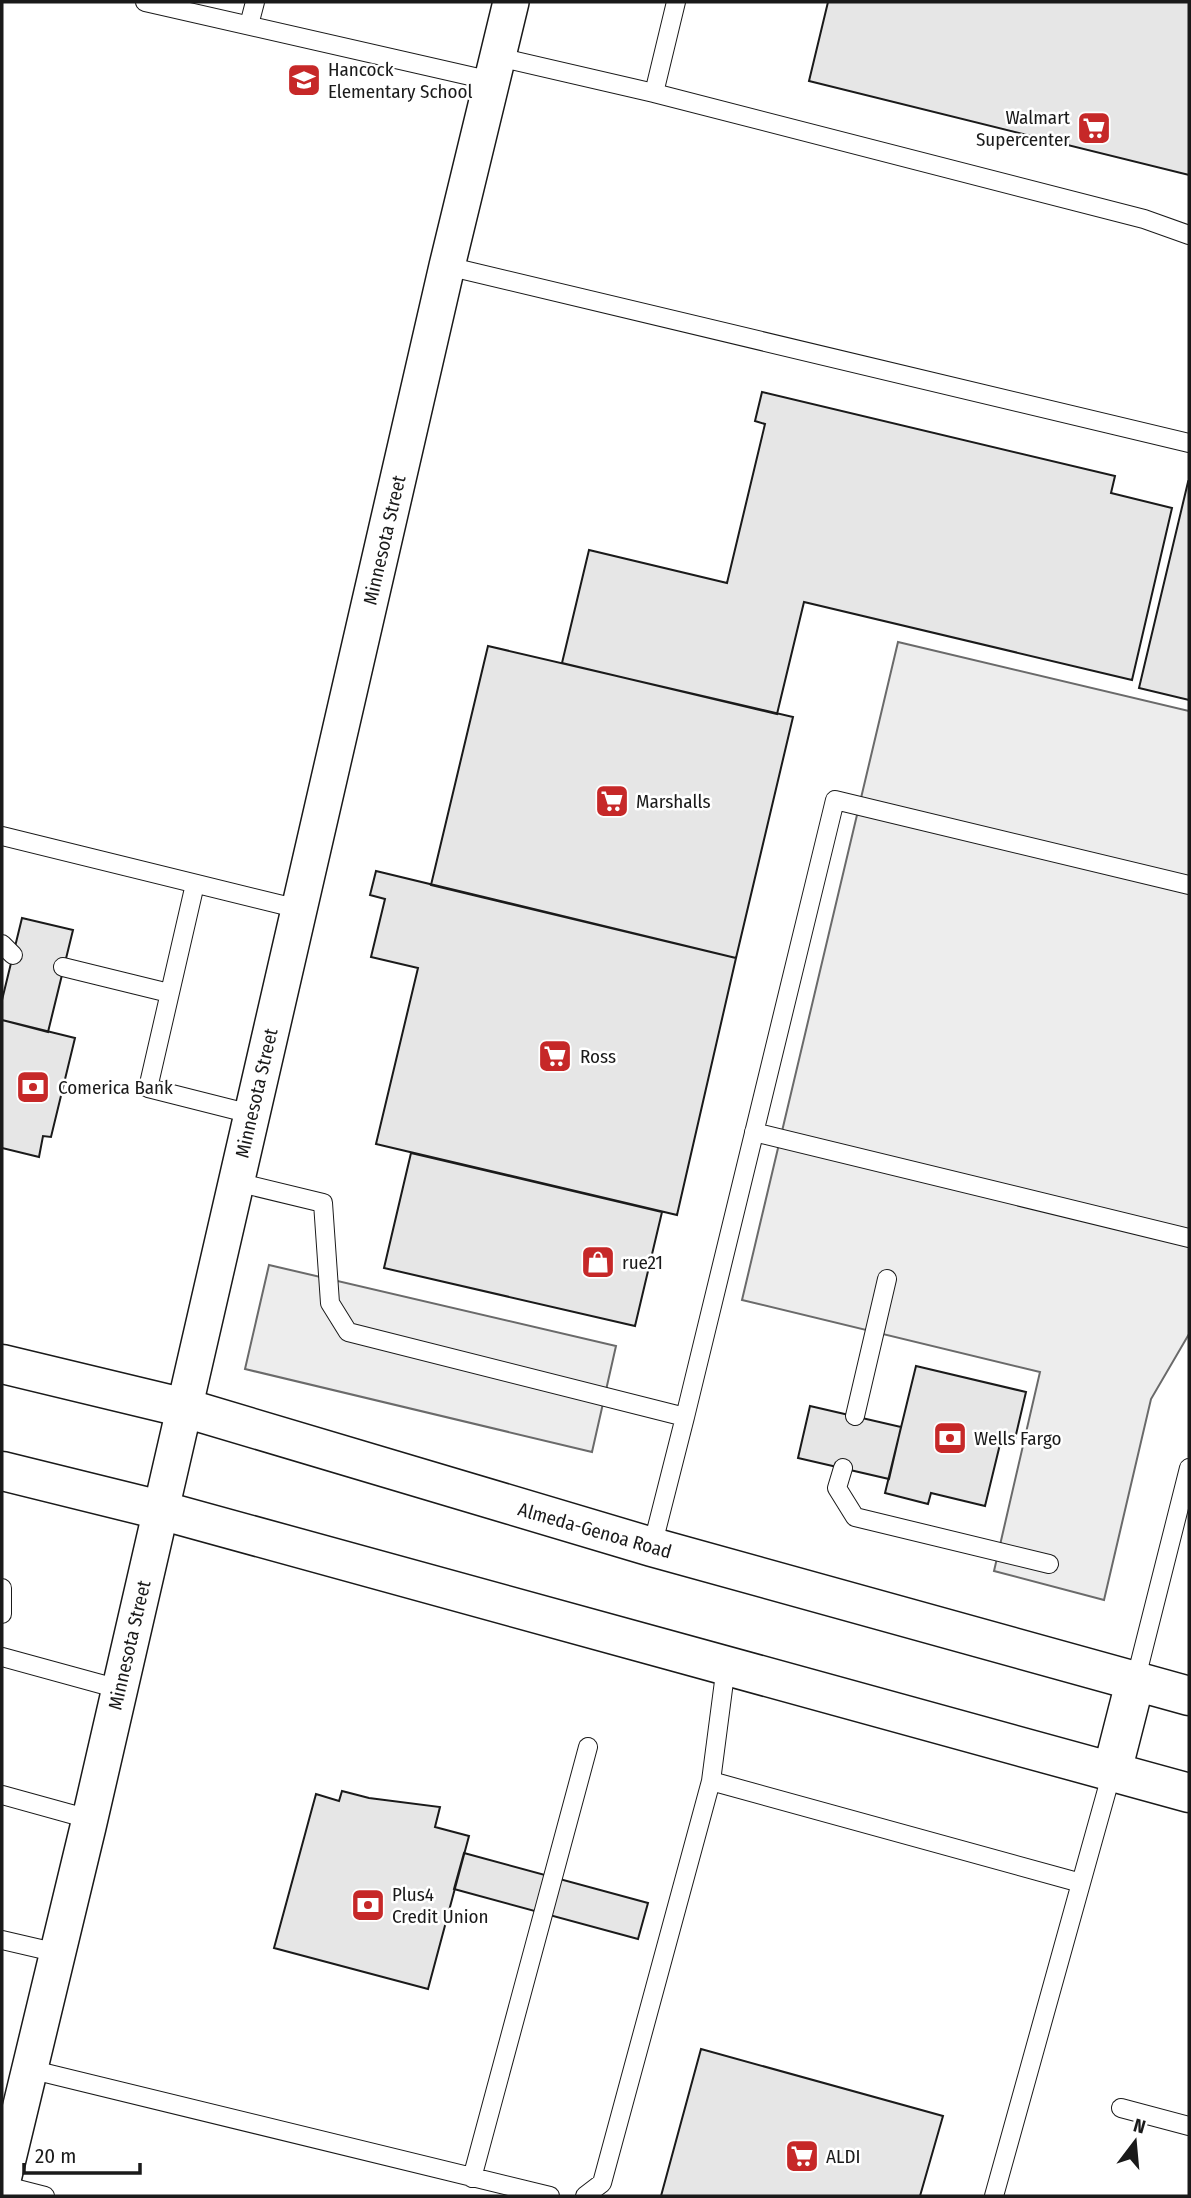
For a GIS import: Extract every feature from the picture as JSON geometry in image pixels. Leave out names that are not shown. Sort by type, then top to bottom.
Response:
[{"type":"main road","name":"Almeda-Genoa Road","points":[[2,1364],[185,1408],[652,1546],[1189,1696]]},
{"type":"main road","points":[[2,1471],[160,1510],[1189,1793]]},
{"type":"main road","points":[[1112,1772],[1135,1682]]},
{"type":"street","name":"Minnesota Street","points":[[2,2184],[185,1408],[447,267],[511,2]]},
{"type":"lane","points":[[145,2],[249,26],[495,69],[654,93],[1144,219],[1189,235]]},
{"type":"lane","points":[[249,26],[255,2]]},
{"type":"lane","points":[[654,93],[676,2]]},
{"type":"lane","points":[[447,267],[1189,443]]},
{"type":"lane","points":[[652,1546],[835,800],[1189,885]]},
{"type":"lane","points":[[2,836],[299,909]]},
{"type":"lane","points":[[195,884],[148,1088],[251,1114]]},
{"type":"lane","points":[[63,967],[169,993]]},
{"type":"lane","points":[[754,1132],[1189,1238]]},
{"type":"lane","points":[[236,1182],[323,1203],[330,1303],[348,1332],[685,1417]]},
{"type":"lane","points":[[855,1416],[887,1279]]},
{"type":"lane","points":[[842,1468],[837,1488],[855,1517],[1049,1564]]},
{"type":"lane","points":[[1135,1682],[1189,1468]]},
{"type":"lane","points":[[2,1588],[2,1615]]},
{"type":"lane","points":[[2,1657],[119,1689]]},
{"type":"lane","points":[[585,2196],[601,2183],[711,1781],[726,1666]]},
{"type":"lane","points":[[472,2178],[588,1747]]},
{"type":"lane","points":[[994,2196],[1112,1772]]},
{"type":"lane","points":[[711,1781],[1081,1883]]},
{"type":"lane","points":[[2,1794],[89,1819]]},
{"type":"lane","points":[[2,1940],[58,1953]]},
{"type":"lane","points":[[29,2069],[550,2196]]},
{"type":"lane","points":[[1121,2108],[1189,2126]]},
{"type":"lane","points":[[2,2184],[45,2196]]},
{"type":"shaded area","points":[[898,642],[1189,711],[1189,1334],[1151,1399],[1104,1600],[994,1571],[1040,1372],[742,1300]]},
{"type":"shaded area","points":[[269,1265],[616,1346],[592,1452],[245,1369]]},
{"type":"building","name":"Walmart Supercenter","points":[[828,2],[1189,2],[1189,175],[809,81]]},
{"type":"building","points":[[762,392],[1115,476],[1111,493],[1172,508],[1132,680],[804,602],[777,714],[562,663],[589,550],[727,583],[765,424],[755,421]]},
{"type":"building","points":[[1189,483],[1189,700],[1139,688]]},
{"type":"building","name":"Marshalls","points":[[488,646],[793,717],[736,958],[431,885]]},
{"type":"building","name":"Ross","points":[[376,871],[736,958],[677,1215],[376,1144],[418,968],[371,957],[385,899],[370,895]]},
{"type":"building","points":[[22,918],[73,930],[48,1032],[2,1020],[2,1000]]},
{"type":"building","name":"Comerica Bank","points":[[2,1020],[75,1038],[51,1137],[43,1136],[39,1157],[2,1148]]},
{"type":"building","points":[[411,1153],[662,1212],[635,1326],[384,1268]]},
{"type":"building","name":"Wells Fargo","points":[[916,1366],[1026,1392],[1015,1439],[1002,1436],[985,1506],[931,1493],[928,1504],[885,1493]]},
{"type":"building","points":[[810,1406],[901,1427],[889,1479],[798,1458]]},
{"type":"building","name":"Plus4 Credit Union","points":[[342,1791],[369,1798],[440,1807],[435,1827],[469,1836],[428,1989],[274,1948],[316,1794],[339,1801]]},
{"type":"building","points":[[464,1853],[648,1903],[638,1939],[454,1889]]},
{"type":"building","name":"ALDI","points":[[701,2049],[943,2116],[920,2196],[661,2196]]},
{"type":"place","name":"Hancock Elementary School","points":[[304,80]]},
{"type":"place","name":"Walmart Supercenter","points":[[1094,128]]},
{"type":"place","name":"Marshalls","points":[[612,801]]},
{"type":"place","name":"Ross","points":[[555,1056]]},
{"type":"place","name":"Comerica Bank","points":[[33,1087]]},
{"type":"place","name":"rue21","points":[[598,1262]]},
{"type":"place","name":"Wells Fargo","points":[[950,1438]]},
{"type":"place","name":"Plus4 Credit Union","points":[[368,1905]]},
{"type":"place","name":"ALDI","points":[[802,2156]]}]
